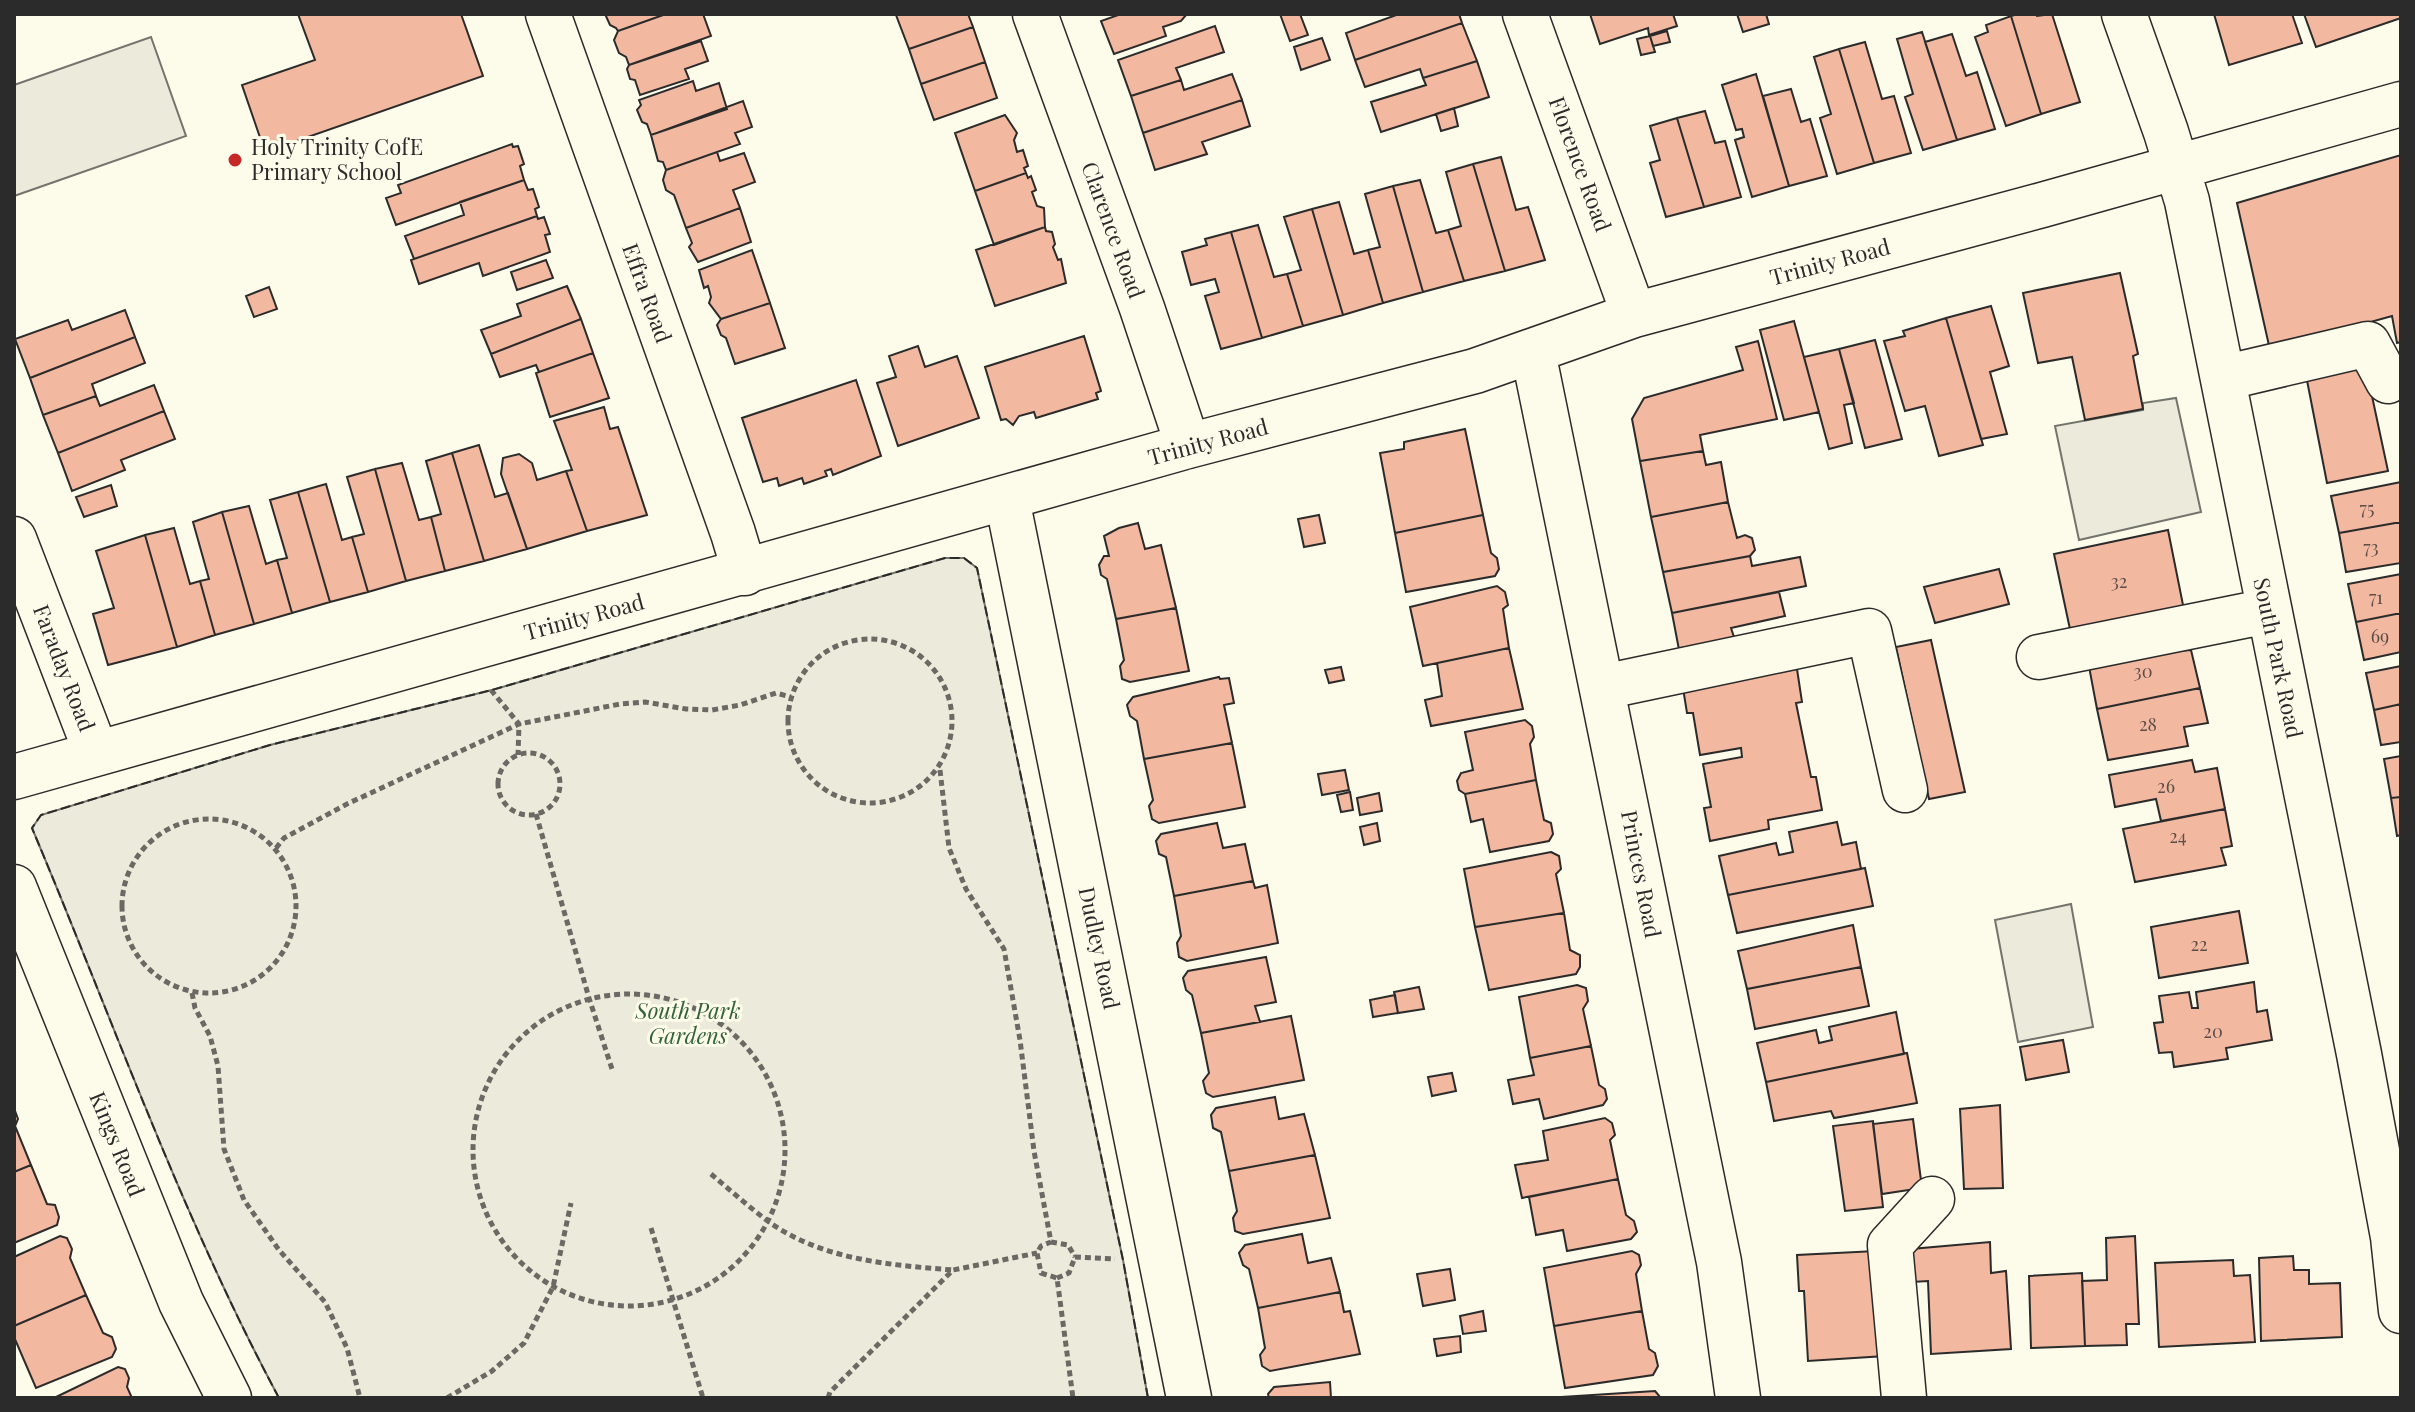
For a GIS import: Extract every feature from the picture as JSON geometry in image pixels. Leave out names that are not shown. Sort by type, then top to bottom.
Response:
[{"type":"street","name":"Effra Road","points":[[548,14],[745,573]]},
{"type":"street","name":"Clarence Road","points":[[1035,14],[1142,308],[1188,446]]},
{"type":"street","name":"Florence Road","points":[[1525,14],[1634,315]]},
{"type":"street","name":"South Park Road","points":[[2124,14],[2187,201],[2359,1054],[2393,1237],[2401,1311]]},
{"type":"street","name":"Trinity Road","points":[[14,777],[1188,446],[1475,371],[1634,315],[2401,104]]},
{"type":"street","points":[[2223,378],[2368,344],[2388,381]]},
{"type":"street","name":"Princes Road","points":[[1533,352],[1719,1262],[1738,1398]]},
{"type":"street","name":"Dudley Road","points":[[1007,499],[1189,1398]]},
{"type":"street","name":"Faraday Road","points":[[14,539],[96,752]]},
{"type":"street","points":[[2039,657],[2268,611]]},
{"type":"street","points":[[1603,687],[1869,631],[1905,790]]},
{"type":"street","name":"Kings Road","points":[[14,887],[181,1302],[229,1398]]},
{"type":"street","points":[[1904,1398],[1890,1245],[1932,1199]]},
{"type":"path","points":[[940,770],[909,795],[882,804],[855,803],[829,793],[807,776],[793,752],[787,724],[791,697],[802,673],[822,654],[846,642],[872,638],[899,643],[922,657],[940,677],[951,702],[952,729],[940,770],[949,848],[966,889],[1004,949],[1051,1242]]},
{"type":"path","points":[[477,684],[492,690],[519,724],[518,755]]},
{"type":"path","points":[[276,848],[284,838],[347,804],[519,724],[620,704],[645,702],[712,710],[776,693],[791,697]]},
{"type":"path","points":[[528,752],[547,758],[555,765],[559,775],[560,785],[553,804],[536,814],[516,812],[501,798],[498,788],[502,768],[518,755],[528,752]]},
{"type":"path","points":[[536,814],[612,1069]]},
{"type":"path","points":[[206,819],[235,823],[276,848],[293,883],[296,912],[289,941],[274,966],[250,984],[222,993],[192,993],[166,983],[144,965],[129,941],[122,914],[125,886],[135,860],[154,839],[179,825],[206,819]]},
{"type":"path","points":[[632,992],[675,1000],[715,1018],[748,1047],[771,1083],[784,1125],[785,1169],[768,1221],[757,1241],[734,1267],[707,1287],[672,1301],[632,1307],[589,1302],[553,1287],[514,1256],[488,1219],[474,1175],[473,1129],[486,1084],[512,1046],[546,1016],[589,998],[632,992]]},
{"type":"path","points":[[192,993],[195,1008],[210,1036],[218,1066],[224,1149],[244,1200],[279,1250],[325,1302],[347,1348],[360,1398]]},
{"type":"path","points":[[711,1174],[768,1221],[798,1238],[838,1254],[879,1264],[953,1270],[1037,1253]]},
{"type":"path","points":[[447,1398],[492,1371],[524,1343],[553,1287],[571,1203]]},
{"type":"path","points":[[651,1228],[703,1398]]},
{"type":"path","points":[[1051,1242],[1068,1245],[1075,1257],[1069,1273],[1057,1278],[1041,1273],[1037,1253],[1041,1246],[1051,1242]]},
{"type":"path","points":[[1075,1257],[1123,1260]]},
{"type":"path","points":[[828,1398],[830,1392],[953,1270]]},
{"type":"path","points":[[1057,1278],[1073,1398]]},
{"type":"green space","points":[[151,37],[186,136],[14,196],[14,85]]},
{"type":"green space","name":"South Park Gardens","points":[[945,558],[964,558],[977,568],[1123,1260],[1148,1398],[279,1398],[212,1261],[151,1122],[32,828],[41,815],[270,745],[492,690]]},
{"type":"shaded area","points":[[2176,398],[2201,512],[2079,540],[2055,426],[2143,410],[2143,403]]},
{"type":"shaded area","points":[[2071,904],[2093,1027],[2018,1042],[1995,920]]},
{"type":"building","points":[[298,14],[461,14],[483,76],[265,152],[242,85],[315,60]]},
{"type":"building","points":[[605,14],[666,14],[618,31],[610,25]]},
{"type":"building","points":[[666,14],[703,14],[711,36],[629,65],[626,57],[619,53],[614,40],[618,31]]},
{"type":"building","points":[[968,14],[973,27],[909,49],[896,15]]},
{"type":"building","points":[[1121,14],[1187,14],[1181,21],[1163,27],[1166,36],[1114,54],[1101,21]]},
{"type":"building","points":[[1280,14],[1300,14],[1308,35],[1290,41]]},
{"type":"building","points":[[1399,14],[1459,14],[1462,23],[1355,60],[1346,33]]},
{"type":"building","points":[[1590,14],[1673,14],[1677,26],[1649,35],[1648,28],[1600,44]]},
{"type":"building","points":[[1737,14],[1766,14],[1769,24],[1743,32]]},
{"type":"building","points":[[2052,14],[2080,102],[2041,114],[2011,16]]},
{"type":"building","points":[[2214,14],[2292,14],[2302,43],[2229,65]]},
{"type":"building","points":[[2304,14],[2401,14],[2401,18],[2316,47]]},
{"type":"building","points":[[2011,16],[2041,114],[2006,126],[1975,37],[1988,32],[1986,25]]},
{"type":"building","points":[[1462,23],[1477,61],[1423,78],[1420,69],[1365,87],[1355,60]]},
{"type":"building","points":[[1215,26],[1224,52],[1176,68],[1181,80],[1131,96],[1118,60]]},
{"type":"building","points":[[973,27],[985,62],[921,84],[909,49]]},
{"type":"building","points":[[1667,31],[1670,42],[1653,46],[1650,36]]},
{"type":"building","points":[[1922,32],[1957,140],[1923,150],[1905,97],[1913,94],[1897,39]]},
{"type":"building","points":[[1952,34],[1966,76],[1977,72],[1995,129],[1957,140],[1925,42]]},
{"type":"building","points":[[1650,36],[1655,52],[1641,55],[1637,39]]},
{"type":"building","points":[[1322,38],[1330,60],[1301,70],[1294,47]]},
{"type":"building","points":[[701,41],[708,61],[685,69],[689,79],[640,95],[635,80],[630,79],[629,65]]},
{"type":"building","points":[[1865,42],[1882,99],[1894,96],[1911,153],[1874,163],[1839,49]]},
{"type":"building","points":[[1839,49],[1874,163],[1837,174],[1820,118],[1831,114],[1814,57]]},
{"type":"building","points":[[1477,61],[1489,97],[1381,132],[1371,102],[1426,85],[1423,78]]},
{"type":"building","points":[[985,62],[997,98],[934,120],[921,84]]},
{"type":"building","points":[[1232,74],[1242,100],[1143,133],[1131,96],[1181,80],[1184,90]]},
{"type":"building","points":[[1756,74],[1789,186],[1752,197],[1735,140],[1744,137],[1742,129],[1736,130],[1722,85]]},
{"type":"building","points":[[693,81],[696,91],[719,83],[727,109],[651,135],[637,110],[641,105],[639,100]]},
{"type":"building","points":[[1791,89],[1801,122],[1810,119],[1827,176],[1789,186],[1763,96]]},
{"type":"building","points":[[1242,100],[1250,126],[1202,142],[1207,154],[1155,170],[1143,133]]},
{"type":"building","points":[[743,101],[752,127],[735,133],[740,144],[666,170],[663,162],[658,161],[651,135]]},
{"type":"building","points":[[1454,108],[1458,126],[1441,131],[1436,114]]},
{"type":"building","points":[[1705,111],[1715,143],[1725,141],[1741,197],[1704,207],[1677,118]]},
{"type":"building","points":[[1005,115],[1017,133],[1014,140],[1017,152],[1023,150],[1028,166],[1024,168],[1026,173],[975,191],[955,133]]},
{"type":"building","points":[[1677,118],[1704,207],[1666,217],[1650,163],[1660,160],[1650,126]]},
{"type":"building","points":[[512,144],[513,147],[518,146],[524,164],[520,166],[524,180],[396,225],[386,198],[401,193],[398,185]]},
{"type":"building","points":[[717,152],[720,161],[744,153],[755,182],[733,190],[740,208],[686,228],[674,195],[666,190],[663,180],[666,170]]},
{"type":"building","points":[[2401,155],[2401,342],[2397,343],[2392,316],[2270,350],[2237,203]]},
{"type":"building","points":[[1501,157],[1516,210],[1528,207],[1545,260],[1505,271],[1473,164]]},
{"type":"building","points":[[1473,164],[1505,271],[1464,281],[1448,230],[1461,226],[1446,172]]},
{"type":"building","points":[[1026,173],[1028,178],[1031,176],[1036,190],[1032,192],[1037,206],[1044,208],[1045,227],[994,245],[975,191]]},
{"type":"building","points":[[524,180],[528,190],[533,189],[539,207],[535,209],[537,216],[414,259],[405,236],[464,215],[460,202]]},
{"type":"building","points":[[1420,180],[1436,233],[1448,230],[1464,281],[1423,292],[1393,186]]},
{"type":"building","points":[[1393,186],[1423,292],[1383,303],[1368,250],[1380,247],[1365,194]]},
{"type":"building","points":[[1339,202],[1354,254],[1368,250],[1383,303],[1343,315],[1312,209]]},
{"type":"building","points":[[740,208],[751,242],[698,262],[689,247],[692,243],[686,228]]},
{"type":"building","points":[[1312,209],[1343,315],[1303,326],[1287,274],[1301,270],[1284,217]]},
{"type":"building","points":[[537,216],[538,219],[544,217],[550,234],[545,235],[550,252],[483,276],[479,263],[419,284],[411,260]]},
{"type":"building","points":[[1258,225],[1274,277],[1287,274],[1303,326],[1262,338],[1231,232]]},
{"type":"building","points":[[1045,227],[1046,231],[1052,232],[1053,247],[1058,260],[1061,259],[1066,283],[995,306],[976,250]]},
{"type":"building","points":[[1231,232],[1262,338],[1221,349],[1205,296],[1219,292],[1215,279],[1191,285],[1182,252],[1207,245],[1205,239]]},
{"type":"building","points":[[752,250],[770,303],[721,319],[709,303],[708,286],[704,288],[699,270]]},
{"type":"building","points":[[546,260],[553,278],[517,290],[511,272]]},
{"type":"building","points":[[2120,273],[2138,354],[2133,356],[2143,409],[2085,420],[2072,357],[2038,363],[2023,293]]},
{"type":"building","points":[[567,286],[581,319],[491,354],[481,330],[521,316],[517,304]]},
{"type":"building","points":[[269,287],[277,309],[254,317],[246,296]]},
{"type":"building","points":[[770,303],[785,348],[735,364],[726,338],[721,335],[717,325],[721,319]]},
{"type":"building","points":[[1991,306],[2009,366],[1990,372],[2007,434],[1981,439],[1946,318]]},
{"type":"building","points":[[125,310],[135,337],[30,378],[15,339],[68,320],[72,330]]},
{"type":"building","points":[[1946,318],[1983,445],[1939,456],[1925,406],[1905,411],[1884,341],[1905,336],[1903,331]]},
{"type":"building","points":[[581,319],[593,353],[539,372],[536,365],[500,377],[491,354]]},
{"type":"building","points":[[1794,321],[1819,412],[1784,420],[1760,330]]},
{"type":"building","points":[[1084,336],[1101,391],[1096,393],[1098,399],[1036,418],[1034,412],[1019,416],[1013,425],[1006,419],[1001,420],[985,367]]},
{"type":"building","points":[[135,337],[145,363],[92,384],[96,396],[43,415],[30,378]]},
{"type":"building","points":[[1875,340],[1902,439],[1865,448],[1839,349]]},
{"type":"building","points":[[1758,341],[1777,419],[1700,435],[1703,451],[1640,461],[1632,419],[1644,398],[1743,370],[1736,347]]},
{"type":"building","points":[[918,346],[925,367],[957,356],[979,418],[898,446],[877,383],[896,377],[889,356]]},
{"type":"building","points":[[1839,349],[1854,403],[1844,405],[1852,443],[1829,449],[1804,357]]},
{"type":"building","points":[[593,353],[609,398],[550,417],[536,373]]},
{"type":"building","points":[[2363,354],[2388,471],[2327,483],[2304,365]]},
{"type":"building","points":[[856,380],[881,456],[833,475],[831,469],[825,471],[827,476],[804,484],[802,478],[779,486],[777,478],[763,482],[742,418]]},
{"type":"building","points":[[154,385],[164,411],[58,453],[43,415],[96,396],[100,406]]},
{"type":"building","points":[[604,407],[610,429],[618,427],[647,515],[587,531],[566,471],[572,470],[554,421]]},
{"type":"building","points":[[164,411],[175,439],[121,460],[125,470],[72,491],[58,453]]},
{"type":"building","points":[[1465,429],[1483,515],[1395,533],[1380,453],[1404,449],[1404,442]]},
{"type":"building","points":[[479,445],[495,497],[508,493],[527,549],[484,561],[452,453]]},
{"type":"building","points":[[1703,451],[1706,465],[1721,462],[1728,502],[1651,517],[1640,461]]},
{"type":"building","points":[[452,453],[484,561],[445,571],[431,517],[441,514],[426,461]]},
{"type":"building","points":[[519,454],[532,463],[537,480],[566,471],[587,531],[527,549],[501,474],[503,458]]},
{"type":"building","points":[[402,463],[419,520],[431,517],[445,571],[406,581],[375,469]]},
{"type":"building","points":[[375,469],[406,581],[368,592],[352,537],[364,534],[347,477]]},
{"type":"building","points":[[2401,482],[2401,522],[2339,533],[2331,496]]},
{"type":"building","points":[[326,484],[342,540],[352,537],[368,592],[330,602],[298,492]]},
{"type":"building","points":[[111,485],[117,506],[84,517],[76,497]]},
{"type":"building","points":[[298,492],[330,602],[292,613],[277,560],[287,558],[270,500]]},
{"type":"building","points":[[1728,502],[1737,538],[1745,535],[1752,538],[1755,550],[1750,556],[1663,572],[1651,517]]},
{"type":"building","points":[[249,506],[266,564],[277,560],[292,613],[254,624],[222,512]]},
{"type":"building","points":[[222,512],[254,624],[215,635],[200,581],[209,579],[193,522]]},
{"type":"building","points":[[1319,515],[1325,543],[1304,547],[1298,519]]},
{"type":"building","points":[[1483,515],[1491,553],[1497,558],[1499,569],[1495,576],[1406,592],[1395,533]]},
{"type":"building","points":[[2401,522],[2401,563],[2346,572],[2339,533]]},
{"type":"building","points":[[1138,523],[1145,549],[1161,545],[1176,608],[1116,619],[1107,579],[1101,575],[1099,565],[1104,556],[1109,556],[1104,536]]},
{"type":"building","points":[[174,528],[190,584],[200,581],[215,635],[177,647],[145,535]]},
{"type":"building","points":[[2168,530],[2184,610],[2071,634],[2054,554]]},
{"type":"building","points":[[145,535],[177,647],[108,665],[93,614],[114,608],[96,551]]},
{"type":"building","points":[[1750,556],[1752,566],[1800,557],[1806,586],[1672,613],[1663,572]]},
{"type":"building","points":[[1999,569],[2009,604],[1935,623],[1924,587]]},
{"type":"building","points":[[2401,574],[2401,613],[2356,622],[2348,584]]},
{"type":"building","points":[[1497,586],[1505,592],[1508,605],[1503,609],[1509,648],[1423,666],[1410,607]]},
{"type":"building","points":[[1779,592],[1785,616],[1731,628],[1736,643],[1680,655],[1672,613]]},
{"type":"building","points":[[1176,608],[1189,671],[1130,682],[1122,679],[1120,666],[1124,660],[1116,619]]},
{"type":"building","points":[[2401,613],[2401,652],[2364,660],[2356,622]]},
{"type":"building","points":[[1931,640],[1965,792],[1929,799],[1896,647]]},
{"type":"building","points":[[1509,648],[1523,709],[1431,726],[1425,700],[1442,696],[1437,663]]},
{"type":"building","points":[[2191,650],[2200,688],[2097,709],[2087,656]]},
{"type":"building","points":[[2401,666],[2401,704],[2374,710],[2366,673]]},
{"type":"building","points":[[1341,667],[1344,680],[1329,683],[1325,670]]},
{"type":"building","points":[[1797,669],[1802,702],[1796,703],[1811,777],[1816,777],[1822,810],[1768,820],[1769,829],[1710,841],[1704,808],[1711,807],[1703,764],[1742,757],[1741,748],[1700,755],[1693,713],[1687,713],[1682,682],[1742,679]]},
{"type":"building","points":[[1219,677],[1229,678],[1234,703],[1224,705],[1232,743],[1144,759],[1137,721],[1130,716],[1127,705],[1133,697]]},
{"type":"building","points":[[2200,688],[2208,723],[2184,727],[2188,746],[2108,760],[2097,709]]},
{"type":"building","points":[[2401,704],[2401,742],[2381,745],[2374,710]]},
{"type":"building","points":[[1525,720],[1532,726],[1534,737],[1530,744],[1536,780],[1465,794],[1459,790],[1457,781],[1461,773],[1473,770],[1465,732]]},
{"type":"building","points":[[1232,743],[1245,807],[1159,823],[1152,819],[1149,806],[1153,800],[1144,759]]},
{"type":"building","points":[[2401,756],[2401,797],[2391,798],[2384,759]]},
{"type":"building","points":[[2192,760],[2195,772],[2217,768],[2225,809],[2161,821],[2156,799],[2115,807],[2109,775]]},
{"type":"building","points":[[1345,770],[1349,790],[1322,795],[1318,774]]},
{"type":"building","points":[[1536,780],[1544,820],[1551,823],[1553,834],[1549,841],[1490,852],[1483,819],[1471,822],[1465,794]]},
{"type":"building","points":[[1350,792],[1353,810],[1341,812],[1337,795]]},
{"type":"building","points":[[1379,793],[1382,811],[1360,815],[1357,798]]},
{"type":"building","points":[[2401,797],[2401,835],[2397,836],[2391,798]]},
{"type":"building","points":[[2225,809],[2232,846],[2221,848],[2226,865],[2135,882],[2123,829]]},
{"type":"building","points":[[1837,822],[1842,845],[1856,842],[1861,869],[1728,895],[1719,856],[1776,843],[1779,855],[1793,852],[1789,832]]},
{"type":"building","points":[[1217,823],[1223,848],[1245,844],[1253,881],[1174,896],[1166,857],[1159,854],[1156,841],[1161,834]]},
{"type":"building","points":[[1377,823],[1380,841],[1364,845],[1360,827]]},
{"type":"building","points":[[1551,852],[1559,856],[1561,869],[1556,874],[1564,913],[1475,927],[1464,869]]},
{"type":"building","points":[[1865,868],[1873,906],[1737,933],[1728,895]]},
{"type":"building","points":[[1253,881],[1255,888],[1267,885],[1278,943],[1187,961],[1179,957],[1177,943],[1181,936],[1174,896]]},
{"type":"building","points":[[2239,911],[2248,963],[2159,978],[2151,927]]},
{"type":"building","points":[[1564,913],[1570,950],[1580,955],[1580,967],[1576,974],[1489,990],[1475,927]]},
{"type":"building","points":[[1853,925],[1861,967],[1747,989],[1738,951]]},
{"type":"building","points":[[1266,957],[1276,1002],[1255,1006],[1260,1022],[1201,1033],[1192,995],[1186,990],[1183,978],[1188,971]]},
{"type":"building","points":[[1861,967],[1869,1006],[1755,1029],[1747,989]]},
{"type":"building","points":[[2254,982],[2257,1012],[2267,1010],[2272,1040],[2226,1048],[2228,1059],[2174,1067],[2172,1052],[2159,1053],[2154,1023],[2163,1022],[2159,996],[2189,992],[2192,1008],[2198,1008],[2196,992]]},
{"type":"building","points":[[1577,985],[1586,988],[1588,1001],[1583,1009],[1591,1046],[1530,1058],[1519,997]]},
{"type":"building","points":[[1419,987],[1424,1009],[1398,1013],[1394,992]]},
{"type":"building","points":[[1395,995],[1398,1013],[1373,1017],[1370,1000]]},
{"type":"building","points":[[1896,1012],[1904,1054],[1766,1082],[1757,1043],[1816,1030],[1819,1043],[1832,1040],[1829,1027]]},
{"type":"building","points":[[1291,1016],[1304,1080],[1213,1097],[1206,1093],[1203,1081],[1209,1073],[1201,1033]]},
{"type":"building","points":[[2063,1040],[2069,1072],[2026,1080],[2020,1047]]},
{"type":"building","points":[[1591,1046],[1599,1085],[1605,1089],[1607,1099],[1603,1105],[1544,1119],[1539,1099],[1513,1104],[1508,1080],[1534,1075],[1530,1058]]},
{"type":"building","points":[[1907,1053],[1917,1103],[1834,1118],[1831,1111],[1774,1121],[1766,1082]]},
{"type":"building","points":[[1452,1073],[1456,1091],[1432,1096],[1428,1077]]},
{"type":"building","points":[[1275,1097],[1279,1119],[1304,1114],[1315,1155],[1229,1171],[1221,1132],[1213,1128],[1211,1115],[1216,1108]]},
{"type":"building","points":[[2000,1105],[2003,1188],[1964,1189],[1960,1109]]},
{"type":"building","points":[[14,1108],[18,1119],[15,1126],[31,1165],[14,1172]]},
{"type":"building","points":[[1605,1118],[1612,1123],[1615,1135],[1610,1140],[1618,1179],[1522,1198],[1515,1165],[1548,1160],[1543,1131]]},
{"type":"building","points":[[1913,1119],[1922,1188],[1882,1194],[1873,1124]]},
{"type":"building","points":[[1873,1121],[1883,1207],[1845,1211],[1833,1126]]},
{"type":"building","points":[[1315,1155],[1330,1218],[1243,1234],[1235,1231],[1233,1218],[1237,1211],[1229,1171]]},
{"type":"building","points":[[31,1165],[47,1204],[55,1205],[59,1217],[57,1225],[14,1243],[14,1172]]},
{"type":"building","points":[[1618,1179],[1626,1215],[1634,1221],[1637,1232],[1631,1239],[1567,1251],[1563,1230],[1536,1235],[1529,1197]]},
{"type":"building","points":[[1302,1234],[1308,1263],[1331,1258],[1340,1292],[1258,1308],[1249,1269],[1243,1265],[1239,1253],[1245,1245]]},
{"type":"building","points":[[60,1236],[67,1238],[72,1249],[70,1258],[86,1295],[14,1326],[14,1257]]},
{"type":"building","points":[[2135,1236],[2139,1324],[2126,1324],[2127,1345],[2085,1346],[2082,1281],[2107,1280],[2106,1238]]},
{"type":"building","points":[[1990,1242],[1991,1273],[2006,1271],[2011,1349],[1931,1354],[1928,1281],[1912,1282],[1911,1249]]},
{"type":"building","points":[[1632,1251],[1639,1255],[1641,1265],[1636,1274],[1642,1311],[1554,1326],[1544,1268]]},
{"type":"building","points":[[1876,1251],[1885,1356],[1808,1361],[1804,1291],[1799,1291],[1797,1255]]},
{"type":"building","points":[[2293,1256],[2294,1270],[2309,1270],[2309,1284],[2340,1283],[2342,1337],[2261,1341],[2259,1258]]},
{"type":"building","points":[[2233,1260],[2234,1276],[2250,1275],[2255,1342],[2159,1347],[2155,1263]]},
{"type":"building","points":[[1450,1269],[1455,1300],[1423,1306],[1417,1274]]},
{"type":"building","points":[[2082,1273],[2085,1346],[2031,1348],[2029,1276]]},
{"type":"building","points":[[1340,1292],[1344,1312],[1350,1311],[1360,1354],[1270,1371],[1262,1366],[1260,1355],[1265,1348],[1258,1308]]},
{"type":"building","points":[[86,1295],[103,1333],[112,1337],[116,1349],[112,1357],[36,1388],[14,1337],[14,1326]]},
{"type":"building","points":[[1483,1311],[1486,1331],[1463,1334],[1460,1316]]},
{"type":"building","points":[[1642,1311],[1649,1349],[1655,1353],[1658,1366],[1653,1375],[1565,1388],[1554,1326]]},
{"type":"building","points":[[1460,1336],[1461,1352],[1437,1356],[1434,1339]]},
{"type":"building","points":[[118,1367],[125,1369],[132,1398],[54,1398]]},
{"type":"building","points":[[1330,1382],[1331,1398],[1269,1398],[1268,1394],[1274,1387]]},
{"type":"building","points":[[1655,1391],[1661,1398],[1562,1398],[1562,1397]]},
{"type":"fence","points":[[279,1398],[244,1330],[151,1122],[32,828],[41,815],[270,745],[492,690],[945,558],[964,558],[977,568],[1123,1260],[1148,1398]]},
{"type":"place","name":"Holy Trinity CofE Primary School","points":[[235,160]]}]
